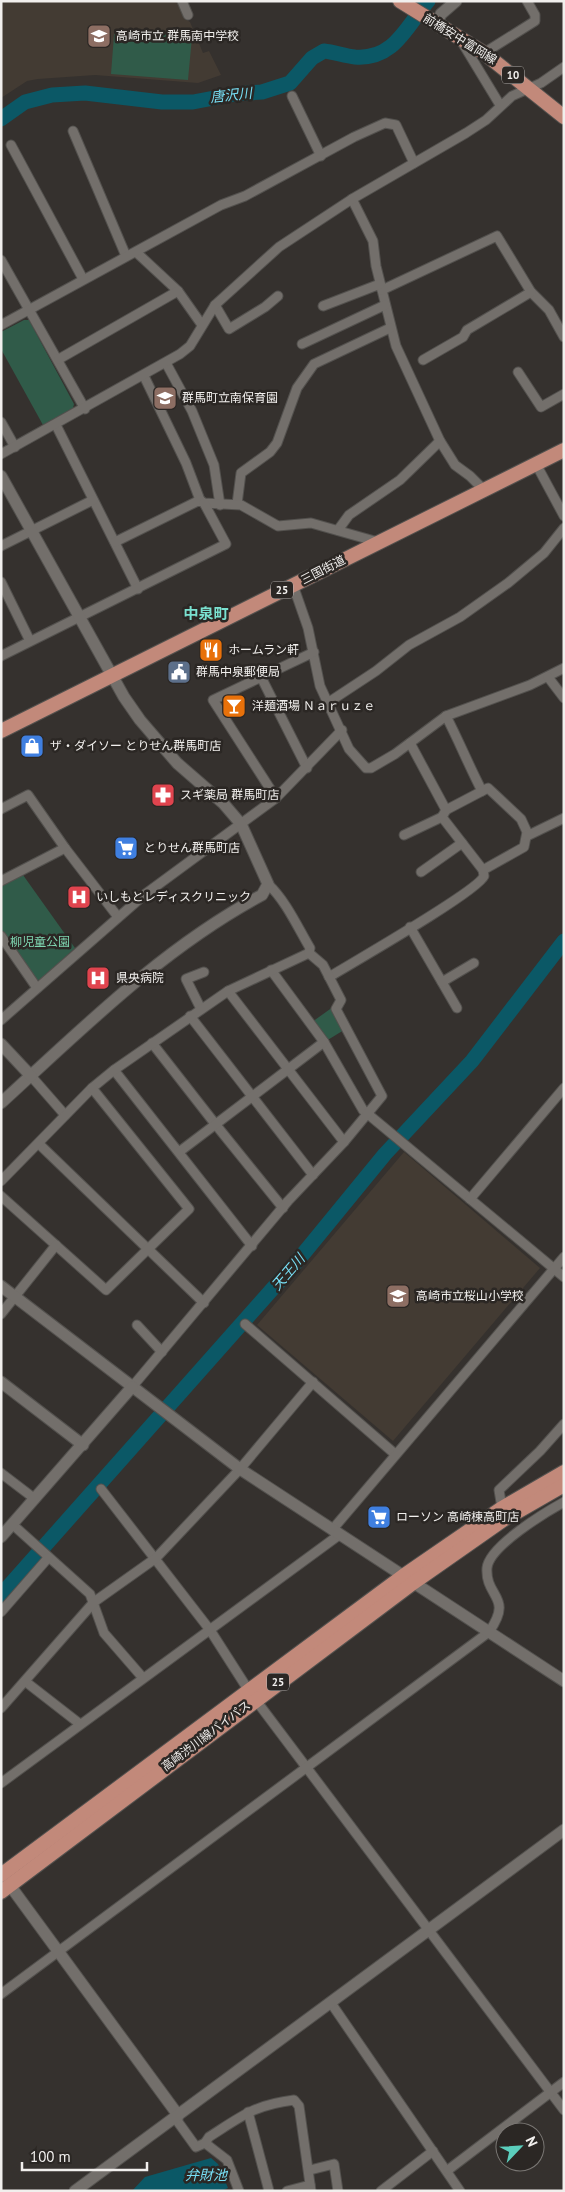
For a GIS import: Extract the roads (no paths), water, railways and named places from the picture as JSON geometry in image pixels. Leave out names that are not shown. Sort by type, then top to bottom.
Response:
[{"type":"main road","name":"前橋安中富岡線","points":[[400,1],[436,25],[484,52],[531,88],[564,117]]},
{"type":"main road","name":"三国街道","points":[[1,731],[564,450]]},
{"type":"main road","name":"高崎渋川線バイパス","points":[[3,1880],[502,1508],[564,1472]]},
{"type":"main road","name":"高崎渋川線バイパス","points":[[408,1579],[503,1520],[564,1486]]},
{"type":"street","points":[[182,1],[188,15]]},
{"type":"street","points":[[436,25],[441,14],[456,1]]},
{"type":"street","points":[[484,52],[535,20],[535,15],[527,1]]},
{"type":"street","points":[[459,37],[500,106]]},
{"type":"street","points":[[1,454],[56,426],[166,363],[190,346],[215,304],[279,247],[352,199],[486,120],[512,96],[531,88],[564,67]]},
{"type":"street","points":[[292,96],[321,156]]},
{"type":"street","points":[[1,325],[221,205],[245,196],[354,137],[385,123],[396,125],[414,163]]},
{"type":"street","points":[[72,130],[126,256]]},
{"type":"street","points":[[11,145],[83,279]]},
{"type":"street","points":[[352,199],[373,241],[381,287],[396,346],[440,441],[455,465],[484,490]]},
{"type":"street","points":[[323,306],[381,287],[497,236],[531,292],[549,310],[564,337]]},
{"type":"street","points":[[136,252],[178,291],[202,326]]},
{"type":"street","points":[[1,260],[85,408]]},
{"type":"street","points":[[59,360],[178,291]]},
{"type":"street","points":[[423,360],[463,337],[467,330],[531,292]]},
{"type":"street","points":[[215,304],[230,329],[265,307],[278,296]]},
{"type":"street","points":[[302,344],[385,305]]},
{"type":"street","points":[[236,504],[241,473],[270,452],[277,443],[297,388],[314,364],[390,328]]},
{"type":"street","points":[[166,363],[192,411],[214,464],[220,504]]},
{"type":"street","points":[[518,372],[541,407],[564,394]]},
{"type":"street","points":[[1,656],[226,544],[202,501],[144,376]]},
{"type":"street","points":[[1,422],[15,447]]},
{"type":"street","points":[[56,426],[138,589]]},
{"type":"street","points":[[338,530],[350,515],[400,480],[440,441]]},
{"type":"street","points":[[536,464],[564,516]]},
{"type":"street","points":[[1,476],[110,676],[149,732],[178,764],[223,803],[241,824],[268,884],[277,892],[289,911],[310,948],[309,952]]},
{"type":"street","points":[[1,546],[93,500]]},
{"type":"street","points":[[115,542],[202,501],[220,504],[241,504],[278,526],[311,523],[378,542]]},
{"type":"street","points":[[329,702],[376,671],[409,645],[460,617],[508,583],[544,553],[564,528]]},
{"type":"street","points":[[1,582],[30,641]]},
{"type":"street","points":[[293,585],[314,652],[320,686],[342,730],[349,750],[366,768],[371,768],[395,754],[446,716],[548,677],[564,668]]},
{"type":"street","points":[[276,798],[213,700],[314,652]]},
{"type":"street","points":[[261,677],[307,768]]},
{"type":"street","points":[[548,677],[564,698]]},
{"type":"street","points":[[446,716],[482,791]]},
{"type":"street","points":[[1,1020],[118,917],[276,798],[342,730]]},
{"type":"street","points":[[329,976],[442,909],[482,880],[483,870],[462,843],[444,814],[410,742]]},
{"type":"street","points":[[404,835],[488,788],[513,810],[520,819],[527,836],[524,847],[483,870]]},
{"type":"street","points":[[1,808],[28,795],[64,848],[118,917]]},
{"type":"street","points":[[527,836],[564,818]]},
{"type":"street","points":[[421,872],[462,843]]},
{"type":"street","points":[[1,881],[64,848]]},
{"type":"street","points":[[1,1103],[149,969],[192,936],[262,895],[268,884]]},
{"type":"street","points":[[410,927],[457,1008]]},
{"type":"street","points":[[1,936],[37,988]]},
{"type":"street","points":[[1,1181],[92,1088],[114,1070],[228,991],[309,952]]},
{"type":"street","points":[[1,1536],[83,1445],[283,1208],[344,1142],[382,1096],[336,1009],[341,1000],[329,976],[320,961],[309,952]]},
{"type":"street","points":[[442,982],[474,963]]},
{"type":"street","points":[[272,970],[324,1042],[363,1110],[564,1277]]},
{"type":"street","points":[[201,1009],[186,980],[204,972]]},
{"type":"street","points":[[228,991],[344,1142]]},
{"type":"street","points":[[190,1016],[313,1175]]},
{"type":"street","points":[[179,1152],[324,1042]]},
{"type":"street","points":[[152,1043],[283,1208]]},
{"type":"street","points":[[1,1044],[65,1115]]},
{"type":"street","points":[[114,1070],[252,1246]]},
{"type":"street","points":[[1,1196],[106,1290],[189,1209],[92,1088]]},
{"type":"street","points":[[470,1199],[564,1088]]},
{"type":"street","points":[[39,1144],[204,1303]]},
{"type":"street","points":[[1,1314],[56,1245]]},
{"type":"street","points":[[1,1783],[210,1630],[335,1532],[395,1454],[564,1257]]},
{"type":"street","points":[[1,1286],[240,1469],[564,1681]]},
{"type":"street","points":[[245,1324],[395,1454]]},
{"type":"street","points":[[138,1325],[162,1352]]},
{"type":"street","points":[[1,1382],[83,1445]]},
{"type":"street","points":[[1,1708],[26,1682],[94,1602],[156,1558],[240,1469],[313,1382]]},
{"type":"street","points":[[502,1508],[499,1490],[540,1451],[564,1424]]},
{"type":"street","points":[[1,1473],[35,1499]]},
{"type":"street","points":[[101,1489],[210,1630],[253,1695],[564,2110]]},
{"type":"street","points":[[1,1994],[60,1953],[306,1766],[489,1632],[499,1617],[500,1611],[499,1603],[488,1576],[488,1565],[491,1559],[521,1527],[564,1502]]},
{"type":"street","points":[[12,1524],[90,1594],[104,1633],[143,1678]]},
{"type":"street","points":[[1,1612],[47,1555]]},
{"type":"street","points":[[26,1682],[80,1724]]},
{"type":"street","points":[[75,2191],[564,1830]]},
{"type":"street","points":[[3,1880],[60,1953],[178,2115],[178,2122],[196,2147],[205,2143],[209,2137],[248,2112],[269,2103],[294,2100],[299,2106],[310,2170],[310,2188],[287,2191]]},
{"type":"street","points":[[331,2003],[448,2170],[460,2191]]},
{"type":"street","points":[[448,2170],[564,2082]]},
{"type":"street","points":[[248,2112],[269,2191]]},
{"type":"street","points":[[205,2143],[227,2160],[239,2191]]},
{"type":"street","points":[[381,2191],[433,2151]]},
{"type":"street","points":[[310,2170],[334,2164],[338,2191]]},
{"type":"water","name":"弁財池","points":[[211,2158],[218,2164],[228,2188],[221,2191],[132,2191],[145,2177]]},
{"type":"waterway","name":"唐沢川","points":[[1,119],[25,102],[52,95],[85,93],[162,102],[193,102],[235,94],[262,92],[290,83],[312,58],[324,51],[355,57],[368,57],[380,53],[398,40],[428,1]]},
{"type":"waterway","name":"天王川","points":[[1,1595],[299,1259],[385,1154],[472,1061],[564,941]]},
{"type":"place","name":"高崎市立 群馬南中学校","points":[[99,36]]},
{"type":"place","name":"群馬町立南保育園","points":[[165,398]]},
{"type":"place","name":"ホームラン軒","points":[[211,650]]},
{"type":"place","name":"群馬中泉郵便局","points":[[179,672]]},
{"type":"place","name":"洋麺酒場 Ｎａｒｕｚｅ","points":[[234,706]]},
{"type":"place","name":"ザ・ダイソー とりせん群馬町店","points":[[32,746]]},
{"type":"place","name":"スギ薬局 群馬町店","points":[[163,795]]},
{"type":"place","name":"とりせん群馬町店","points":[[126,848]]},
{"type":"place","name":"いしもとレディスクリニック","points":[[79,897]]},
{"type":"place","name":"県央病院","points":[[98,978]]},
{"type":"place","name":"高崎市立桜山小学校","points":[[398,1296]]},
{"type":"place","name":"ローソン 高崎棟高町店","points":[[379,1517]]},
{"type":"district","name":"中泉町","points":[[206,614]]},
{"type":"park label","name":"柳児童公園","points":[[40,942]]}]
